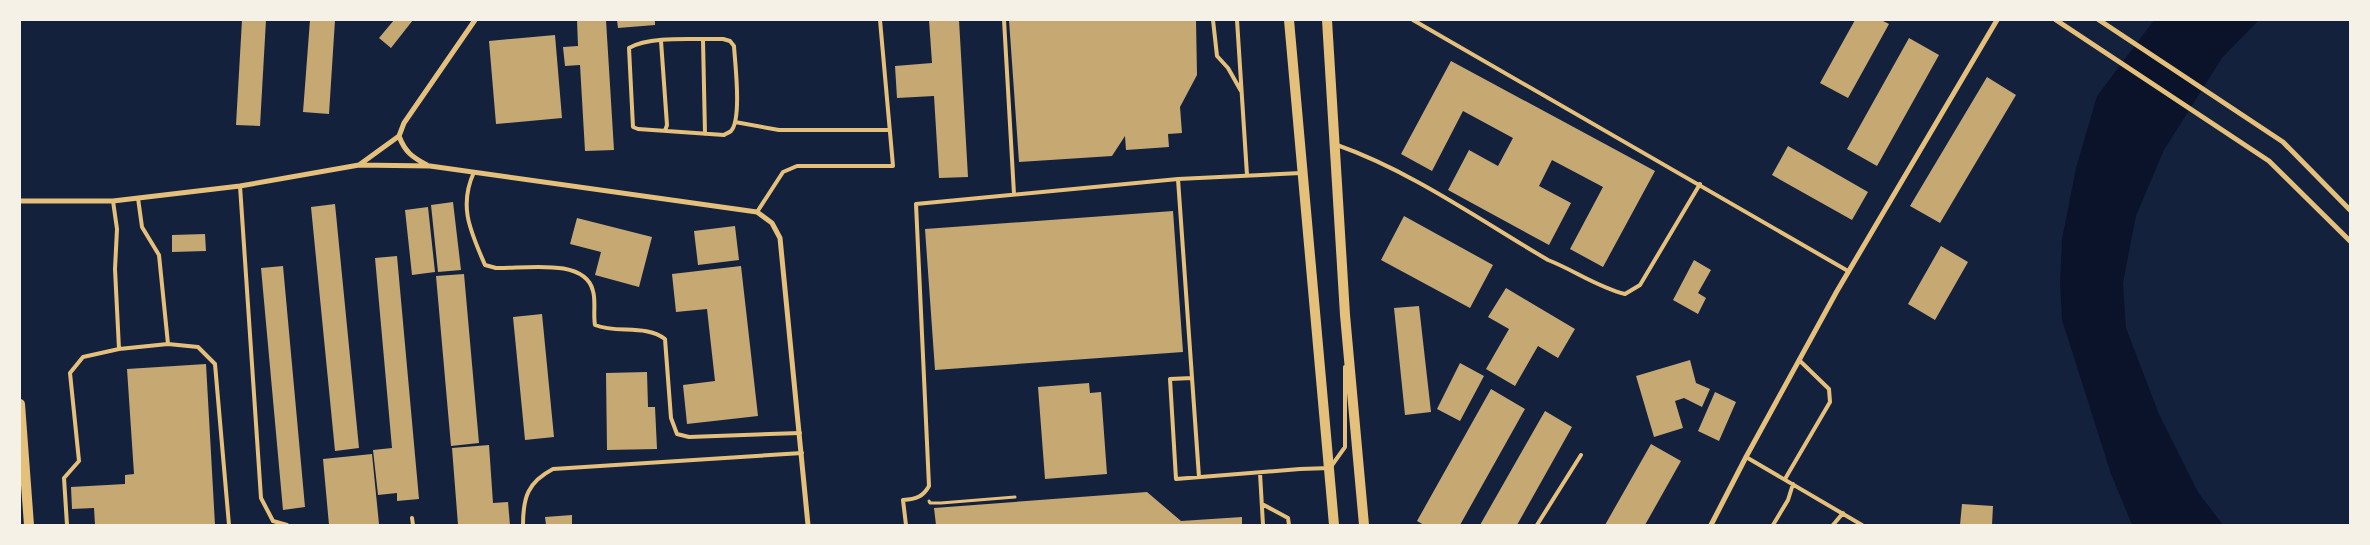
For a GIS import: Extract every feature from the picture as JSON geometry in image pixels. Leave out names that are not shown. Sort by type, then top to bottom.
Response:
[{"type":"main road","points":[[1289,20],[1334,525]]},
{"type":"main road","points":[[1327,20],[1345,315],[1364,525]]},
{"type":"main road","points":[[20,404],[29,525]]},
{"type":"street","points":[[359,165],[399,136],[404,124],[475,20]]},
{"type":"street","points":[[1711,525],[1746,456],[1848,271],[1997,20]]},
{"type":"street","points":[[2056,20],[2088,44],[2269,161],[2350,241]]},
{"type":"street","points":[[2100,21],[2283,142],[2350,210]]},
{"type":"street","points":[[399,136],[405,150],[413,158],[430,166]]},
{"type":"street","points":[[20,201],[113,201],[240,186],[359,165],[430,166],[757,212],[772,223],[780,238],[808,525]]},
{"type":"lane","points":[[757,212],[784,172],[796,166],[893,166],[880,20]]},
{"type":"lane","points":[[1004,20],[1014,194]]},
{"type":"lane","points":[[1212,20],[1217,56],[1228,68],[1242,93]]},
{"type":"lane","points":[[1237,20],[1247,175]]},
{"type":"lane","points":[[1412,20],[1700,184],[1848,271]]},
{"type":"lane","points":[[703,40],[705,134]]},
{"type":"lane","points":[[723,40],[730,41],[734,46],[737,106],[735,122],[731,130],[724,135],[638,129],[633,127],[629,48],[637,44],[661,41],[723,40]]},
{"type":"lane","points":[[661,41],[667,124],[665,131]]},
{"type":"lane","points":[[735,122],[779,130],[890,130]]},
{"type":"lane","points":[[1336,144],[1397,170],[1548,260],[1565,266],[1608,289],[1625,294],[1640,285],[1700,184]]},
{"type":"lane","points":[[474,172],[467,186],[465,202],[468,221],[485,265],[496,268],[566,267],[582,273],[587,277],[593,291],[595,325],[605,329],[656,332],[665,339],[671,418],[677,434],[689,437],[800,433]]},
{"type":"lane","points":[[906,525],[903,500],[916,499],[925,494],[929,486],[916,204],[1178,179],[1304,173]]},
{"type":"lane","points":[[1178,179],[1199,477]]},
{"type":"lane","points":[[240,186],[261,498],[273,521],[287,525]]},
{"type":"lane","points":[[138,198],[142,227],[159,255],[168,344]]},
{"type":"lane","points":[[113,201],[117,229],[115,269],[119,349]]},
{"type":"lane","points":[[1192,378],[1170,379],[1176,479],[1330,468],[1345,447],[1345,315]]},
{"type":"lane","points":[[67,525],[64,478],[79,461],[70,373],[83,357],[119,349],[168,344],[198,347],[215,364],[229,525]]},
{"type":"lane","points":[[1785,479],[1830,402],[1829,389],[1798,360]]},
{"type":"lane","points":[[523,525],[527,491],[538,477],[553,469],[802,453]]},
{"type":"lane","points":[[1537,525],[1581,455]]},
{"type":"lane","points":[[1746,456],[1862,525]]},
{"type":"lane","points":[[1260,473],[1263,525]]},
{"type":"lane","points":[[1773,525],[1788,500],[1793,484]]},
{"type":"lane","points":[[1262,504],[1288,518],[1289,525]]},
{"type":"lane","points":[[1833,525],[1843,514]]},
{"type":"lane","points":[[412,518],[413,525]]},
{"type":"path","points":[[925,494],[930,503],[1015,497]]},
{"type":"water","points":[[2154,20],[2259,20],[2222,58],[2164,150],[2136,216],[2123,283],[2126,328],[2159,414],[2198,492],[2223,525],[2132,525],[2111,474],[2062,320],[2060,283],[2062,239],[2076,168],[2097,96]]},
{"type":"building","points":[[242,20],[266,20],[260,126],[236,125]]},
{"type":"building","points":[[310,20],[335,20],[329,114],[303,112]]},
{"type":"building","points":[[394,20],[413,20],[391,48],[379,38]]},
{"type":"building","points":[[577,20],[606,20],[614,150],[585,151],[580,65],[565,66],[563,47],[578,46]]},
{"type":"building","points":[[617,20],[655,20],[655,25],[618,28]]},
{"type":"building","points":[[929,20],[959,20],[968,177],[939,178],[934,96],[897,98],[895,66],[932,63]]},
{"type":"building","points":[[1009,20],[1196,20],[1197,75],[1180,107],[1182,133],[1168,134],[1169,147],[1126,150],[1125,136],[1112,156],[1019,162]]},
{"type":"building","points":[[1855,20],[1881,20],[1889,24],[1848,98],[1820,83]]},
{"type":"building","points":[[555,35],[562,118],[496,124],[489,41]]},
{"type":"building","points":[[1909,38],[1939,55],[1877,166],[1847,149]]},
{"type":"building","points":[[1451,61],[1655,171],[1603,267],[1570,249],[1603,187],[1552,160],[1539,186],[1571,203],[1549,245],[1448,190],[1469,150],[1498,166],[1513,138],[1463,111],[1432,171],[1401,154]]},
{"type":"building","points":[[1987,77],[2016,95],[1940,223],[1910,206]]},
{"type":"building","points":[[1788,146],[1868,192],[1852,220],[1772,175]]},
{"type":"building","points":[[453,202],[461,270],[438,272],[431,205]]},
{"type":"building","points":[[335,204],[359,448],[335,451],[311,207]]},
{"type":"building","points":[[428,207],[435,272],[412,275],[405,210]]},
{"type":"building","points":[[1173,211],[1183,352],[935,370],[925,229]]},
{"type":"building","points":[[1404,216],[1493,265],[1470,308],[1381,260]]},
{"type":"building","points":[[577,218],[652,237],[639,287],[595,275],[601,252],[570,244]]},
{"type":"building","points":[[735,226],[739,260],[698,265],[694,231]]},
{"type":"building","points":[[205,234],[206,251],[172,252],[172,235]]},
{"type":"building","points":[[1941,246],[1968,262],[1935,320],[1908,304]]},
{"type":"building","points":[[397,256],[419,499],[397,501],[397,493],[378,495],[373,450],[392,448],[375,258]]},
{"type":"building","points":[[1694,260],[1711,270],[1698,293],[1706,298],[1698,314],[1673,300]]},
{"type":"building","points":[[283,266],[305,507],[283,510],[261,268]]},
{"type":"building","points":[[741,266],[758,416],[687,424],[683,385],[715,381],[707,309],[676,312],[672,274]]},
{"type":"building","points":[[464,274],[479,443],[451,446],[436,276]]},
{"type":"building","points":[[1506,288],[1575,329],[1558,358],[1538,346],[1515,386],[1486,369],[1509,329],[1488,317]]},
{"type":"building","points":[[1419,306],[1431,412],[1405,415],[1394,308]]},
{"type":"building","points":[[542,314],[554,437],[525,440],[513,317]]},
{"type":"building","points":[[1690,360],[1696,383],[1710,389],[1702,407],[1684,398],[1675,401],[1683,428],[1654,437],[1636,376]]},
{"type":"building","points":[[1460,363],[1484,376],[1460,421],[1437,409]]},
{"type":"building","points":[[206,364],[215,525],[95,525],[94,508],[72,509],[71,487],[125,484],[125,475],[134,474],[127,369]]},
{"type":"building","points":[[647,372],[648,407],[655,407],[657,449],[607,450],[606,373]]},
{"type":"building","points":[[1089,383],[1090,393],[1101,392],[1107,474],[1045,479],[1038,387]]},
{"type":"building","points":[[1491,389],[1525,409],[1460,525],[1424,525],[1417,521]]},
{"type":"building","points":[[1715,392],[1736,402],[1719,441],[1698,431]]},
{"type":"building","points":[[1545,411],[1572,427],[1517,525],[1480,525]]},
{"type":"building","points":[[1651,444],[1681,461],[1645,525],[1605,525]]},
{"type":"building","points":[[489,445],[493,503],[508,502],[510,525],[458,525],[452,448]]},
{"type":"building","points":[[372,454],[379,524],[329,525],[323,459]]},
{"type":"building","points":[[1147,492],[1181,521],[1242,517],[1242,525],[936,525],[934,508]]},
{"type":"building","points":[[1962,504],[1993,506],[1992,525],[1960,525]]},
{"type":"building","points":[[572,515],[572,525],[546,525],[545,517]]}]
